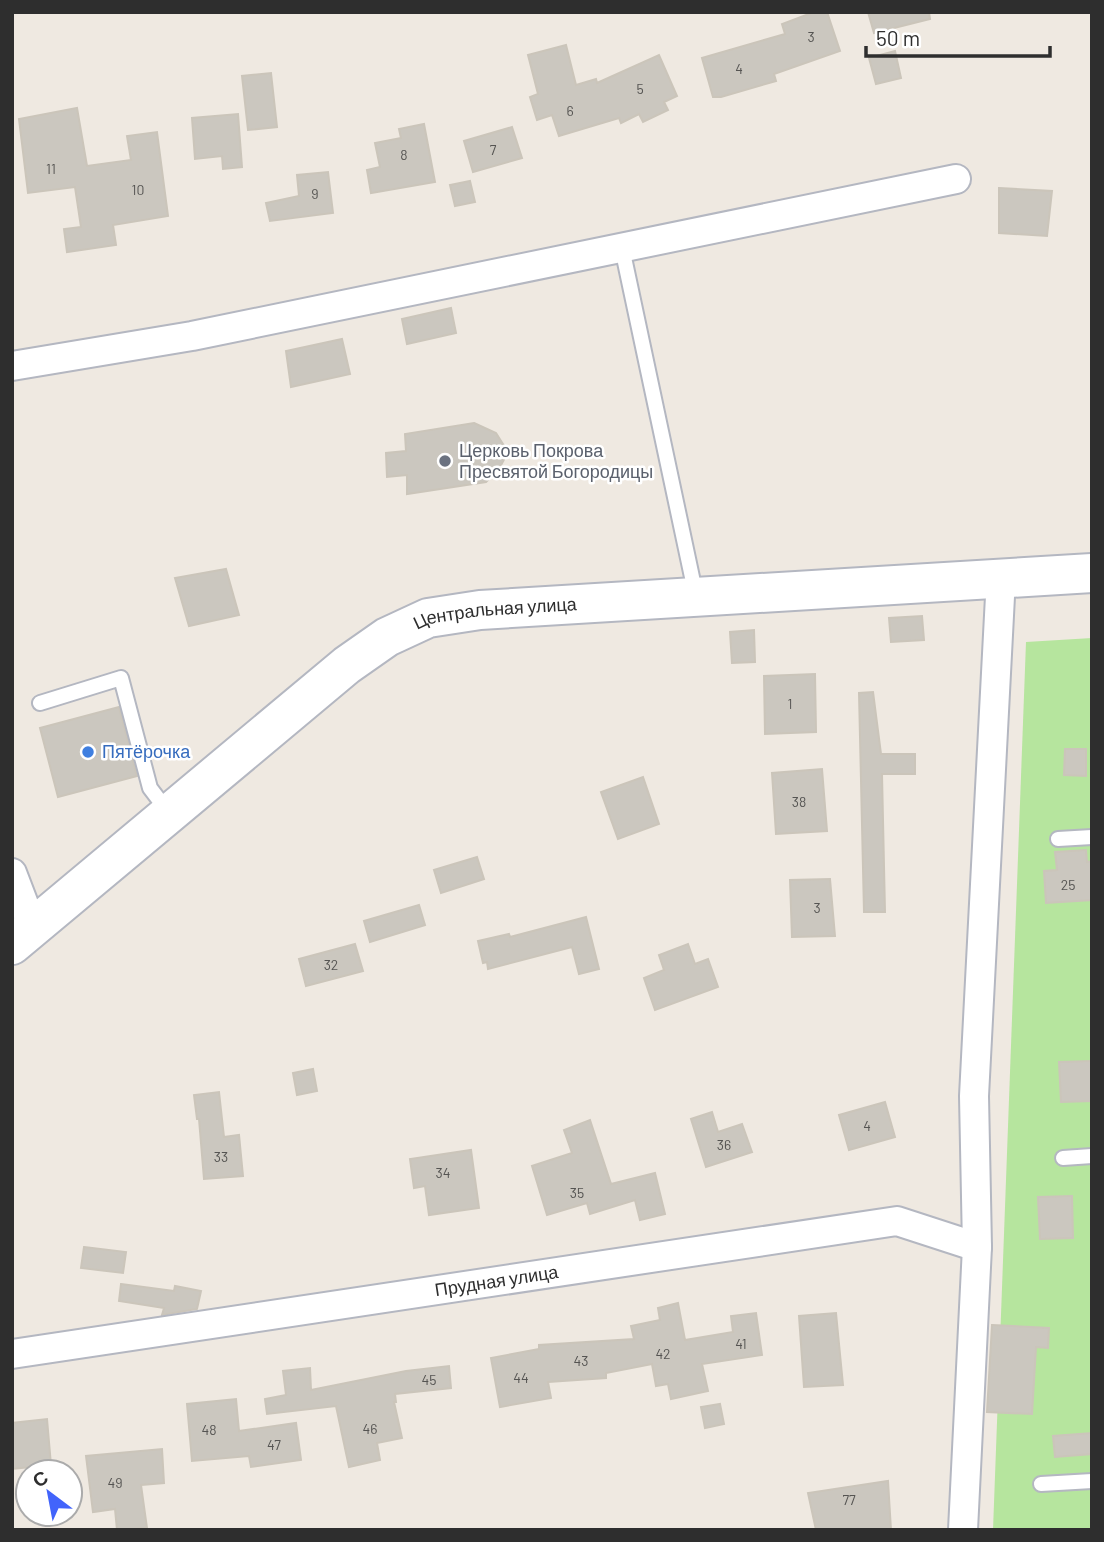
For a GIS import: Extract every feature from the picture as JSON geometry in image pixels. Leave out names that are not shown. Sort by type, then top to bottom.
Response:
[{"type":"street","points":[[12,366],[192,336],[956,179]]},
{"type":"street","name":"Центральная улица","points":[[23,936],[348,665],[387,637],[428,618],[480,610],[1092,573]]},
{"type":"street","points":[[963,1530],[977,1247],[974,1096],[1001,578]]},
{"type":"street","points":[[12,873],[23,936]]},
{"type":"street","name":"Прудная улица","points":[[12,1354],[897,1221],[977,1247]]},
{"type":"lane","points":[[622,248],[696,597]]},
{"type":"lane","points":[[40,702],[121,678],[150,788],[169,814]]},
{"type":"lane","points":[[1058,839],[1092,837]]},
{"type":"lane","points":[[1062,1157],[1092,1156]]},
{"type":"lane","points":[[1041,1484],[1092,1480]]},
{"type":"green space","points":[[1092,638],[1092,1530],[993,1530],[1026,642]]},
{"type":"building","points":[[814,12],[827,12],[840,51],[774,74],[776,81],[713,97],[702,58],[785,34],[782,24]]},
{"type":"building","points":[[868,12],[929,12],[930,19],[874,33]]},
{"type":"building","points":[[566,45],[576,85],[596,79],[597,83],[659,55],[677,96],[664,102],[668,110],[643,122],[639,114],[621,123],[619,118],[559,136],[552,115],[537,120],[530,97],[538,94],[528,55]]},
{"type":"building","points":[[895,51],[901,78],[876,84],[869,58]]},
{"type":"building","points":[[271,73],[277,127],[248,130],[242,76]]},
{"type":"building","points":[[77,108],[87,166],[131,160],[127,136],[157,132],[168,216],[113,225],[116,245],[67,252],[64,229],[81,227],[75,187],[28,193],[19,119]]},
{"type":"building","points":[[238,114],[242,167],[223,169],[222,156],[195,159],[192,118]]},
{"type":"building","points":[[424,124],[435,182],[371,193],[367,170],[380,167],[375,143],[401,138],[399,129]]},
{"type":"building","points":[[512,127],[522,158],[473,172],[464,141]]},
{"type":"building","points":[[328,172],[333,213],[270,221],[266,203],[299,196],[297,175]]},
{"type":"building","points":[[470,181],[475,202],[455,206],[450,185]]},
{"type":"building","points":[[999,188],[1052,191],[1047,236],[999,233]]},
{"type":"building","points":[[451,308],[456,333],[407,344],[402,319]]},
{"type":"building","points":[[342,339],[350,374],[291,387],[286,351]]},
{"type":"building","name":"Церковь Покрова Пресвятой Богородицы","points":[[474,423],[496,433],[508,452],[499,469],[486,482],[407,494],[407,475],[387,477],[386,453],[406,451],[405,434]]},
{"type":"building","points":[[226,569],[239,615],[189,626],[175,578]]},
{"type":"building","points":[[922,616],[924,640],[891,642],[889,618]]},
{"type":"building","points":[[754,630],[755,662],[732,663],[730,632]]},
{"type":"building","points":[[815,674],[816,732],[765,734],[764,676]]},
{"type":"building","points":[[873,692],[881,754],[915,754],[915,774],[882,774],[885,912],[864,912],[859,693]]},
{"type":"building","name":"Пятёрочка","points":[[119,707],[137,776],[58,797],[40,728]]},
{"type":"building","points":[[1065,749],[1086,749],[1086,776],[1064,775]]},
{"type":"building","points":[[822,769],[827,831],[776,834],[772,773]]},
{"type":"building","points":[[643,777],[659,824],[618,839],[601,792]]},
{"type":"building","points":[[1086,850],[1087,862],[1092,861],[1092,900],[1046,903],[1044,871],[1057,870],[1055,852]]},
{"type":"building","points":[[477,857],[484,879],[441,893],[434,870]]},
{"type":"building","points":[[830,879],[835,936],[792,937],[790,880]]},
{"type":"building","points":[[419,905],[425,925],[370,942],[364,921]]},
{"type":"building","points":[[586,917],[599,969],[579,974],[572,947],[488,969],[487,962],[483,963],[478,941],[509,934],[510,937]]},
{"type":"building","points":[[355,944],[363,971],[306,986],[299,959]]},
{"type":"building","points":[[688,944],[695,964],[708,959],[718,987],[655,1010],[644,978],[664,970],[659,955]]},
{"type":"building","points":[[1092,1061],[1092,1101],[1061,1102],[1059,1062]]},
{"type":"building","points":[[313,1069],[317,1091],[297,1095],[293,1073]]},
{"type":"building","points":[[219,1092],[224,1137],[239,1135],[243,1176],[204,1179],[199,1119],[194,1095]]},
{"type":"building","points":[[885,1102],[895,1137],[849,1150],[839,1115]]},
{"type":"building","points":[[712,1112],[718,1132],[742,1124],[752,1152],[706,1167],[691,1119]]},
{"type":"building","points":[[590,1120],[611,1184],[655,1173],[665,1214],[640,1220],[635,1200],[590,1214],[587,1203],[547,1215],[532,1166],[572,1153],[564,1130]]},
{"type":"building","points":[[471,1150],[479,1208],[429,1215],[425,1186],[414,1188],[410,1159]]},
{"type":"building","points":[[1072,1196],[1073,1238],[1040,1239],[1038,1197]]},
{"type":"building","points":[[84,1247],[126,1252],[123,1273],[81,1268]]},
{"type":"building","points":[[121,1284],[174,1291],[175,1286],[201,1291],[197,1309],[162,1315],[164,1308],[119,1301]]},
{"type":"building","points":[[678,1303],[685,1340],[733,1332],[731,1316],[756,1313],[762,1355],[702,1364],[708,1391],[671,1399],[668,1384],[656,1386],[652,1364],[606,1373],[606,1378],[548,1382],[551,1398],[500,1407],[491,1358],[539,1349],[539,1345],[634,1339],[631,1326],[660,1320],[658,1308]]},
{"type":"building","points":[[836,1313],[843,1385],[804,1387],[799,1316]]},
{"type":"building","points":[[992,1325],[1049,1328],[1048,1348],[1036,1347],[1032,1414],[987,1412]]},
{"type":"building","points":[[449,1366],[451,1388],[395,1394],[394,1402],[402,1438],[377,1443],[380,1460],[349,1467],[336,1406],[267,1414],[265,1399],[286,1395],[283,1371],[310,1368],[311,1390],[406,1371]]},
{"type":"building","points":[[236,1399],[239,1431],[296,1423],[301,1460],[251,1467],[249,1456],[192,1461],[187,1404]]},
{"type":"building","points":[[720,1404],[724,1424],[705,1428],[701,1407]]},
{"type":"building","points":[[47,1419],[50,1458],[14,1458],[12,1469],[12,1423]]},
{"type":"building","points":[[1092,1433],[1092,1454],[1055,1457],[1053,1436]]},
{"type":"building","points":[[162,1449],[164,1483],[141,1485],[147,1528],[117,1530],[115,1509],[93,1512],[86,1456]]},
{"type":"building","points":[[888,1481],[891,1530],[816,1530],[808,1493]]},
{"type":"place","name":"Церковь Покрова Пресвятой Богородицы","points":[[445,461]]},
{"type":"place","name":"Пятёрочка","points":[[88,752]]}]
